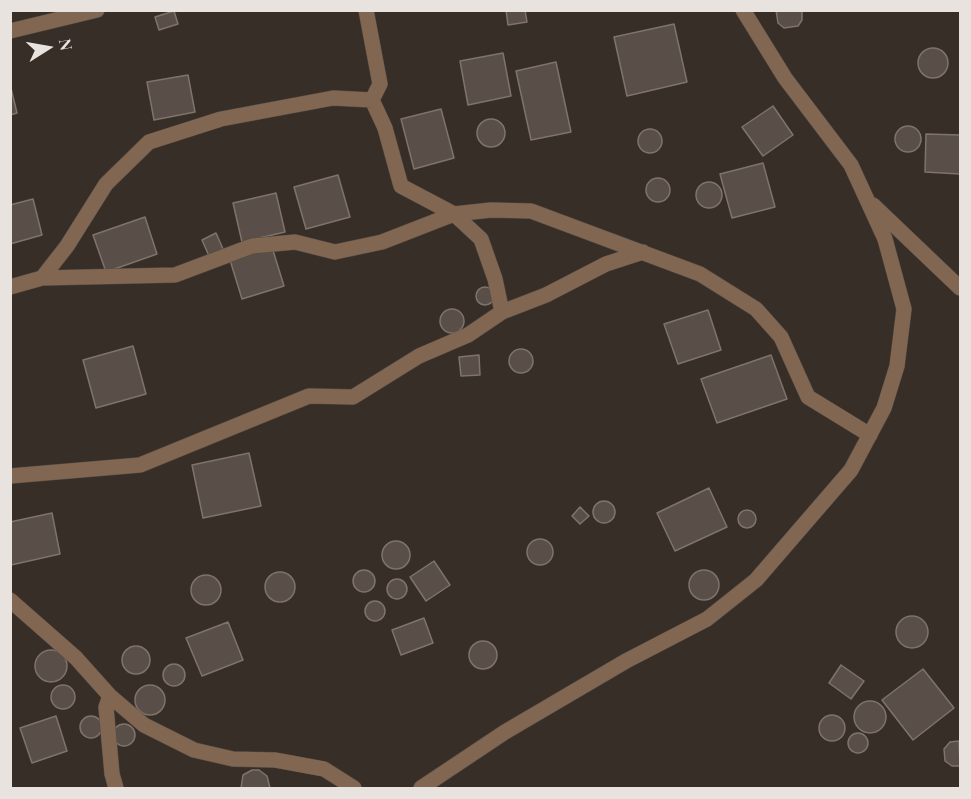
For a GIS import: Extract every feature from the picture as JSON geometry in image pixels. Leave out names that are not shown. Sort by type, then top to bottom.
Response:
[{"type":"street","points":[[10,31],[97,10]]},
{"type":"street","points":[[366,10],[380,84],[372,100]]},
{"type":"street","points":[[421,789],[504,732],[626,661],[707,619],[756,580],[851,470],[884,408],[897,366],[904,309],[885,239],[851,165],[785,78],[742,10]]},
{"type":"street","points":[[42,278],[68,246],[106,184],[149,142],[221,119],[333,98],[372,100]]},
{"type":"street","points":[[372,100],[385,128],[401,186],[454,214],[481,239],[495,279],[502,312]]},
{"type":"street","points":[[867,199],[960,288]]},
{"type":"street","points":[[10,287],[42,278],[175,275],[252,246],[295,242],[335,252],[382,242],[454,214],[491,210],[531,211],[700,274],[756,309],[781,337],[808,397],[870,435]]},
{"type":"street","points":[[10,476],[140,465],[309,396],[353,397],[419,356],[468,335],[502,312],[546,295],[606,264],[643,252]]},
{"type":"street","points":[[10,600],[76,658],[110,696],[144,725],[194,750],[233,759],[275,760],[324,769],[354,789]]},
{"type":"street","points":[[110,696],[106,706],[112,774],[116,789]]},
{"type":"building","points":[[506,10],[525,10],[527,22],[508,25]]},
{"type":"building","points":[[776,10],[802,10],[802,20],[798,26],[784,28],[778,23]]},
{"type":"building","points":[[174,11],[178,24],[159,30],[155,17]]},
{"type":"building","points":[[674,24],[687,82],[627,96],[614,37]]},
{"type":"building","points":[[933,48],[944,52],[948,63],[944,74],[933,78],[922,74],[918,63],[922,52]]},
{"type":"building","points":[[503,53],[511,96],[468,105],[460,61]]},
{"type":"building","points":[[556,62],[571,132],[531,140],[516,71]]},
{"type":"building","points":[[188,75],[195,112],[154,120],[147,82]]},
{"type":"building","points":[[10,84],[17,113],[10,115]]},
{"type":"building","points":[[773,106],[793,135],[763,156],[742,127]]},
{"type":"building","points":[[441,109],[454,158],[414,169],[401,119]]},
{"type":"building","points":[[491,119],[501,123],[505,133],[501,143],[491,147],[481,143],[477,133],[481,123]]},
{"type":"building","points":[[908,126],[917,130],[921,139],[917,148],[908,152],[899,148],[895,139],[899,130]]},
{"type":"building","points":[[650,129],[655,130],[661,136],[661,146],[655,152],[650,153],[645,152],[639,146],[638,141],[639,136],[645,130]]},
{"type":"building","points":[[926,134],[960,135],[960,174],[925,172]]},
{"type":"building","points":[[763,163],[775,207],[732,218],[720,174]]},
{"type":"building","points":[[338,175],[350,217],[306,229],[294,187]]},
{"type":"building","points":[[653,178],[663,178],[670,185],[670,195],[663,202],[653,202],[646,195],[646,185]]},
{"type":"building","points":[[709,182],[718,186],[722,195],[718,204],[709,208],[700,204],[696,195],[700,186]]},
{"type":"building","points":[[276,193],[285,232],[242,242],[233,203]]},
{"type":"building","points":[[33,199],[42,235],[10,244],[10,205]]},
{"type":"building","points":[[145,217],[157,254],[106,272],[93,235]]},
{"type":"building","points":[[216,233],[223,249],[209,256],[202,240]]},
{"type":"building","points":[[272,247],[284,286],[242,299],[230,260]]},
{"type":"building","points":[[485,287],[493,292],[494,296],[489,304],[485,305],[477,300],[476,296],[481,288]]},
{"type":"building","points":[[452,309],[461,312],[464,321],[461,330],[452,333],[443,330],[440,321],[443,312]]},
{"type":"building","points":[[708,310],[721,350],[678,364],[664,324]]},
{"type":"building","points":[[133,346],[146,394],[96,408],[83,360]]},
{"type":"building","points":[[521,349],[530,352],[533,361],[530,370],[521,373],[512,370],[509,361],[512,352]]},
{"type":"building","points":[[479,355],[480,375],[461,376],[459,357]]},
{"type":"building","points":[[771,355],[787,399],[717,423],[701,379]]},
{"type":"building","points":[[249,453],[261,506],[203,518],[192,465]]},
{"type":"building","points":[[709,488],[727,527],[675,551],[657,513]]},
{"type":"building","points":[[600,501],[608,501],[615,508],[615,516],[608,523],[600,523],[593,516],[593,508]]},
{"type":"building","points":[[580,507],[589,516],[580,524],[572,516]]},
{"type":"building","points":[[747,510],[753,513],[756,519],[753,525],[747,528],[741,525],[738,519],[741,513]]},
{"type":"building","points":[[52,513],[60,554],[11,565],[10,522]]},
{"type":"building","points":[[540,539],[549,543],[553,552],[549,561],[540,565],[531,561],[527,552],[531,543]]},
{"type":"building","points":[[396,541],[406,545],[410,555],[406,565],[396,569],[386,565],[382,555],[386,545]]},
{"type":"building","points":[[434,561],[450,585],[426,601],[410,577]]},
{"type":"building","points":[[364,570],[372,573],[375,581],[372,589],[364,592],[356,589],[353,581],[356,573]]},
{"type":"building","points":[[704,570],[715,574],[719,585],[715,596],[704,600],[693,596],[689,585],[693,574]]},
{"type":"building","points":[[280,572],[286,573],[294,581],[294,593],[286,601],[280,602],[274,601],[266,593],[265,587],[266,581],[274,573]]},
{"type":"building","points":[[206,575],[217,579],[221,590],[217,601],[206,605],[195,601],[191,590],[195,579]]},
{"type":"building","points":[[397,579],[404,582],[407,589],[404,596],[397,599],[390,596],[387,589],[390,582]]},
{"type":"building","points":[[375,601],[382,604],[385,611],[382,618],[375,621],[368,618],[365,611],[368,604]]},
{"type":"building","points":[[912,616],[923,621],[928,632],[923,643],[912,648],[901,643],[896,632],[901,621]]},
{"type":"building","points":[[424,618],[433,643],[401,655],[392,630]]},
{"type":"building","points":[[228,622],[243,660],[202,676],[186,638]]},
{"type":"building","points":[[483,641],[493,645],[497,655],[493,665],[483,669],[473,665],[469,655],[473,645]]},
{"type":"building","points":[[136,646],[146,650],[150,660],[146,670],[136,674],[126,670],[122,660],[126,650]]},
{"type":"building","points":[[51,650],[62,655],[67,666],[62,677],[51,682],[40,677],[35,666],[40,655]]},
{"type":"building","points":[[170,664],[178,664],[185,671],[185,679],[178,686],[170,686],[163,679],[163,671]]},
{"type":"building","points":[[841,665],[864,681],[851,699],[829,683]]},
{"type":"building","points":[[923,669],[954,708],[913,740],[882,700]]},
{"type":"building","points":[[63,685],[72,688],[75,697],[72,706],[63,709],[54,706],[51,697],[54,688]]},
{"type":"building","points":[[150,685],[156,686],[164,694],[164,706],[156,714],[150,715],[144,714],[136,706],[135,700],[136,694],[144,686]]},
{"type":"building","points":[[870,701],[881,706],[886,717],[881,728],[870,733],[859,728],[854,717],[859,706]]},
{"type":"building","points":[[832,715],[841,719],[845,728],[841,737],[832,741],[823,737],[819,728],[823,719]]},
{"type":"building","points":[[56,716],[67,751],[32,763],[20,728]]},
{"type":"building","points":[[91,716],[99,719],[102,727],[99,735],[91,738],[83,735],[80,727],[83,719]]},
{"type":"building","points":[[124,724],[132,727],[135,735],[132,743],[124,746],[116,743],[113,735],[116,727]]},
{"type":"building","points":[[854,733],[862,733],[868,739],[868,747],[862,753],[854,753],[848,747],[848,739]]},
{"type":"building","points":[[959,741],[960,766],[952,766],[945,761],[944,749],[950,742]]},
{"type":"building","points":[[252,770],[259,770],[267,776],[270,788],[241,788],[243,775]]}]
